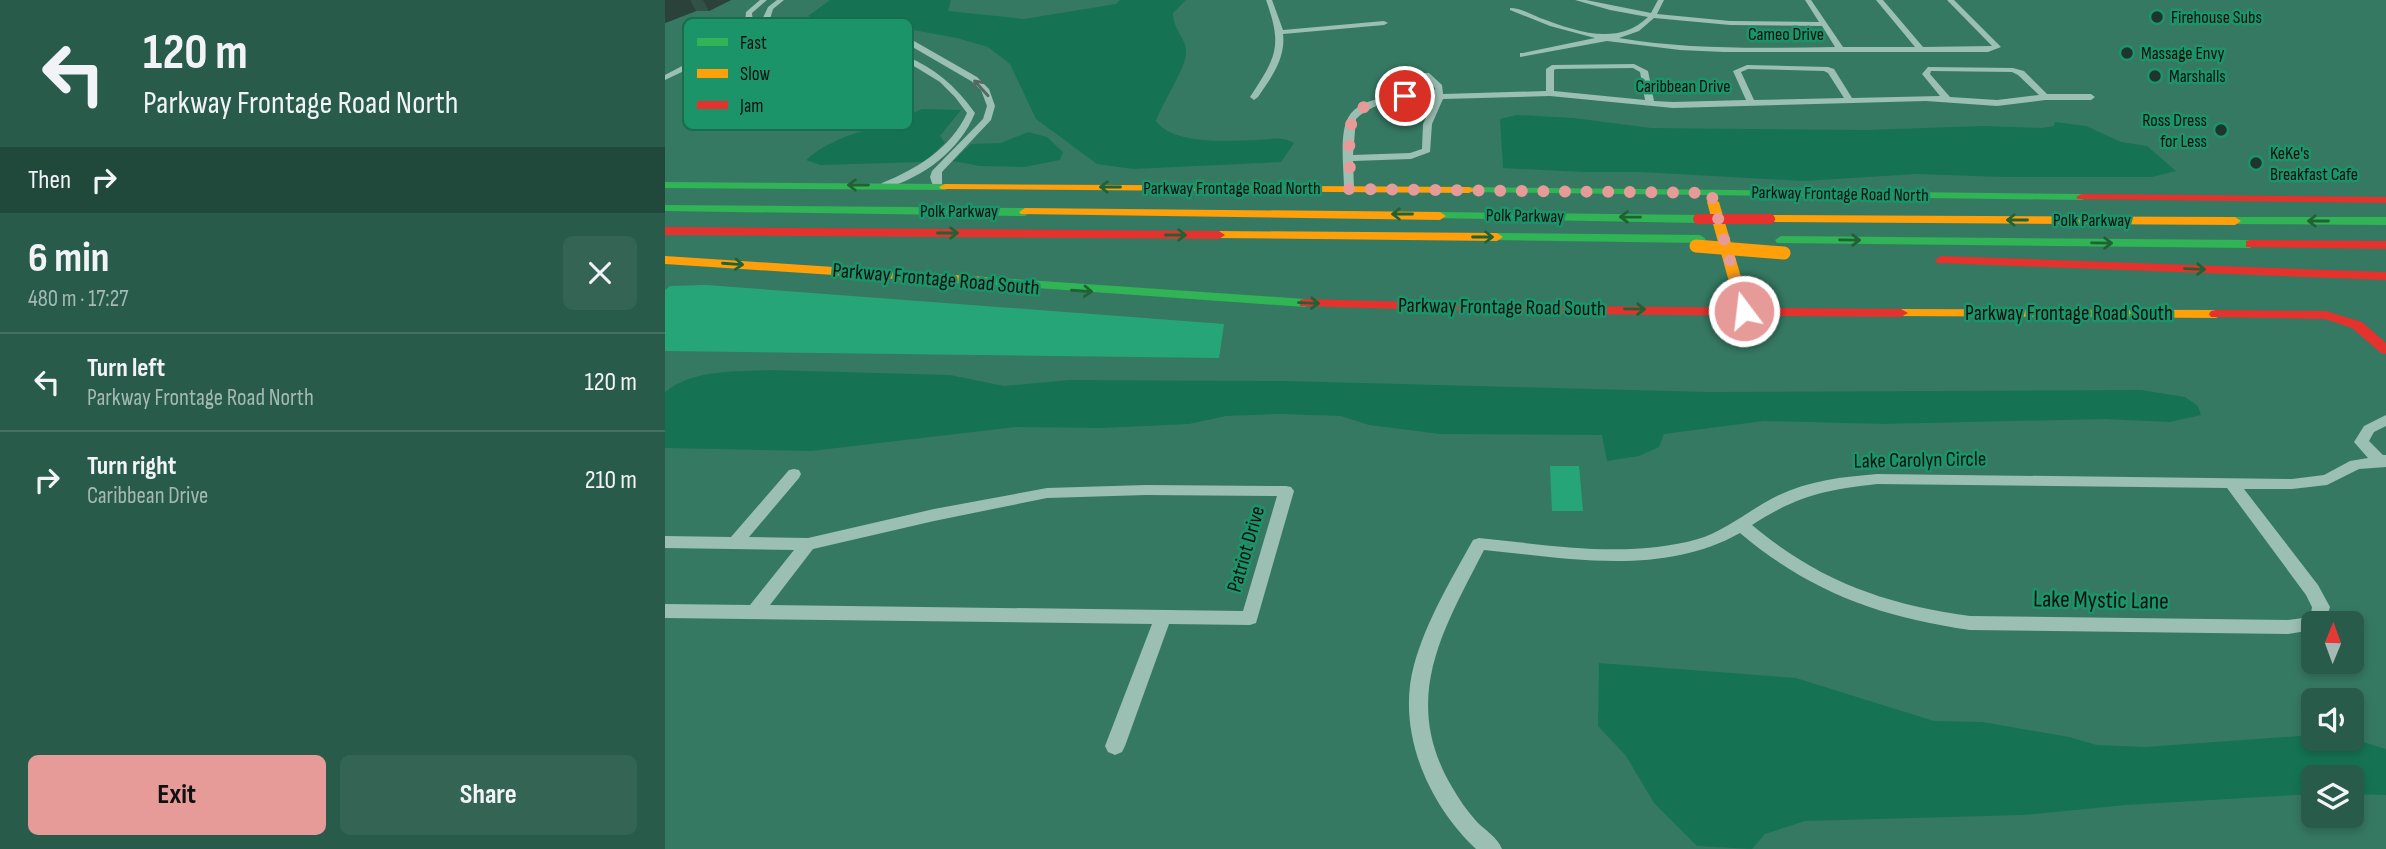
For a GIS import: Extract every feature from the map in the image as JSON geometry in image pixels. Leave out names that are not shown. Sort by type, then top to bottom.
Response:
[{"type":"main road","name":"Parkway Frontage Road North","points":[[665,185],[2386,200]]},
{"type":"main road","points":[[665,191],[1109,212]]},
{"type":"main road","points":[[1711,193],[1744,311]]},
{"type":"main road","name":"Polk Parkway","points":[[665,208],[1698,219],[2386,221]]},
{"type":"main road","name":"Polk Parkway","points":[[665,231],[1594,237],[1783,247],[2386,245]]},
{"type":"main road","points":[[665,237],[880,233]]},
{"type":"main road","points":[[1783,247],[1879,257]]},
{"type":"main road","points":[[1919,259],[2386,276]]},
{"type":"main road","name":"Parkway Frontage Road South","points":[[665,260],[848,271],[1132,295],[1291,302],[1744,311],[2326,316],[2357,325],[2386,350]]},
{"type":"street","points":[[748,18],[749,12],[764,0]]},
{"type":"street","points":[[767,18],[770,8],[781,0]]},
{"type":"street","points":[[1254,97],[1272,73],[1277,61],[1281,32],[1269,0]]},
{"type":"street","points":[[1579,0],[1653,17],[1710,24],[1824,24]]},
{"type":"street","points":[[1523,55],[1613,38],[1637,30],[1653,17],[1661,0]]},
{"type":"street","points":[[1808,0],[1841,50]]},
{"type":"street","points":[[1879,0],[1921,50]]},
{"type":"street","name":"Cameo Drive","points":[[1512,9],[1558,26],[1613,38],[1693,50],[1988,50],[1997,47],[1950,0]]},
{"type":"street","points":[[1281,32],[1384,23]]},
{"type":"street","points":[[913,44],[974,79],[990,97],[991,110],[980,130],[937,170],[935,177],[938,186]]},
{"type":"street","points":[[665,70],[683,62]]},
{"type":"street","points":[[886,185],[915,173],[929,162],[968,125],[971,113],[950,85],[913,62]]},
{"type":"street","points":[[1550,93],[1551,69],[1555,66],[1634,66],[1644,71],[1650,104]]},
{"type":"street","points":[[1750,101],[1737,71],[1747,66],[1831,71],[1850,101]]},
{"type":"street","points":[[665,78],[683,69]]},
{"type":"street","points":[[1947,99],[1926,74],[1928,69],[2013,70],[2021,73],[2045,97]]},
{"type":"street","points":[[1349,158],[1411,156],[1424,152],[1427,148],[1424,141],[1431,109],[1440,96],[1439,87],[1426,75]]},
{"type":"street","name":"Caribbean Drive","points":[[1349,189],[1348,141],[1352,118],[1365,106],[1394,98],[1550,93],[1650,104],[1688,105],[1750,101],[1947,99],[1997,103],[2045,97],[2091,97]]},
{"type":"street","name":"Lake Carolyn Circle","points":[[2383,462],[2361,442],[2369,429],[2386,420]]},
{"type":"street","name":"Lake Carolyn Circle","points":[[1491,849],[1444,799],[1424,750],[1418,714],[1421,670],[1430,640],[1479,544],[1618,554],[1659,553],[1701,544],[1794,495],[1838,483],[1877,479],[2292,484],[2327,480],[2355,465],[2383,462]]},
{"type":"street","points":[[734,543],[794,474]]},
{"type":"street","name":"Lake Mystic Lane","points":[[1741,525],[1769,550],[1826,586],[1878,606],[1925,618],[1997,623],[2288,627],[2307,625],[2319,617],[2321,607],[2312,590],[2231,483]]},
{"type":"street","name":"Patriot Drive","points":[[665,542],[808,544],[934,515],[1048,493],[1146,490],[1286,491],[1250,618],[665,611]]},
{"type":"street","points":[[754,613],[808,544]]},
{"type":"street","points":[[1115,746],[1163,617]]},
{"type":"shaded area","points":[[830,0],[951,0],[948,11],[1024,19],[1116,4],[1120,0],[1186,0],[1173,13],[1175,25],[1186,49],[1185,60],[1156,121],[1164,129],[1188,138],[1217,141],[1276,138],[1294,143],[1281,162],[1133,169],[1097,164],[1036,119],[1010,64],[988,47],[913,30],[913,18],[808,16]]},
{"type":"shaded area","points":[[922,109],[961,110],[940,136],[945,143],[924,162],[820,165],[806,160],[832,143],[865,130],[913,130],[913,113]]},
{"type":"shaded area","points":[[1517,115],[1574,118],[1651,128],[2042,128],[2054,126],[2055,122],[2086,126],[2121,142],[2147,146],[2176,171],[2152,177],[1917,174],[1804,181],[1503,168],[1500,119]]},
{"type":"shaded area","points":[[1028,132],[1047,137],[1063,152],[1060,160],[1024,167],[980,166],[953,161],[971,144],[1001,143]]},
{"type":"shaded area","points":[[706,285],[1224,324],[1219,358],[665,351],[665,290],[670,286]]},
{"type":"shaded area","points":[[769,370],[950,375],[1004,386],[1069,380],[1284,381],[1710,392],[2141,390],[2185,397],[2198,406],[2201,415],[2170,422],[2105,419],[1884,424],[1764,421],[1664,434],[1659,447],[1639,456],[1607,461],[1602,435],[1440,434],[1369,425],[1341,416],[1280,414],[1226,416],[1189,424],[1101,428],[1016,427],[811,451],[665,448],[665,392],[701,375]]},
{"type":"shaded area","points":[[1550,466],[1579,466],[1583,511],[1552,511]]},
{"type":"shaded area","points":[[1599,663],[1796,678],[1934,721],[1983,722],[2069,737],[2097,745],[2145,747],[2301,736],[2301,751],[2364,751],[2364,742],[2386,749],[2386,795],[2364,794],[2364,765],[2301,765],[2301,795],[2126,805],[2023,815],[1805,821],[1765,834],[1752,849],[1697,846],[1654,803],[1626,756],[1598,726]]},
{"type":"traffic: fast","points":[[665,185],[945,187]]},
{"type":"traffic: fast","points":[[1469,190],[2082,197]]},
{"type":"traffic: fast","points":[[665,208],[1025,212]]},
{"type":"traffic: fast","points":[[1440,216],[1698,219]]},
{"type":"traffic: fast","points":[[2235,221],[2386,221]]},
{"type":"traffic: fast","points":[[1497,237],[1700,239]]},
{"type":"traffic: fast","points":[[1781,240],[2250,244]]},
{"type":"traffic: fast","points":[[985,281],[1305,303]]},
{"type":"traffic: slow","points":[[945,187],[1469,190]]},
{"type":"traffic: slow","points":[[1713,202],[1744,311]]},
{"type":"traffic: slow","points":[[1025,212],[1440,216]]},
{"type":"traffic: slow","points":[[1770,219],[2235,221]]},
{"type":"traffic: slow","points":[[1219,235],[1497,237]]},
{"type":"traffic: slow","points":[[1696,246],[1784,253]]},
{"type":"traffic: slow","points":[[665,260],[985,281]]},
{"type":"traffic: slow","points":[[1901,313],[2216,314]]},
{"type":"traffic: jam","points":[[2082,197],[2386,200]]},
{"type":"traffic: jam","points":[[1698,219],[1770,219]]},
{"type":"traffic: jam","points":[[665,231],[1219,235]]},
{"type":"traffic: jam","points":[[2250,244],[2386,245]]},
{"type":"traffic: jam","points":[[1941,260],[2386,276]]},
{"type":"traffic: jam","points":[[1305,303],[1568,310],[1901,313]]},
{"type":"traffic: jam","points":[[2216,314],[2326,315],[2357,325],[2386,350]]},
{"type":"place","name":"Firehouse Subs","points":[[2157,17]]},
{"type":"place","name":"Massage Envy","points":[[2127,53]]},
{"type":"place","name":"Marshalls","points":[[2155,76]]},
{"type":"place","name":"Ross Dress for Less","points":[[2221,130]]},
{"type":"place","name":"KeKe's Breakfast Cafe","points":[[2256,163]]},
{"type":"route","points":[[1405,96],[1382,100],[1355,113],[1348,141],[1349,189],[1711,193],[1744,311]]}]
